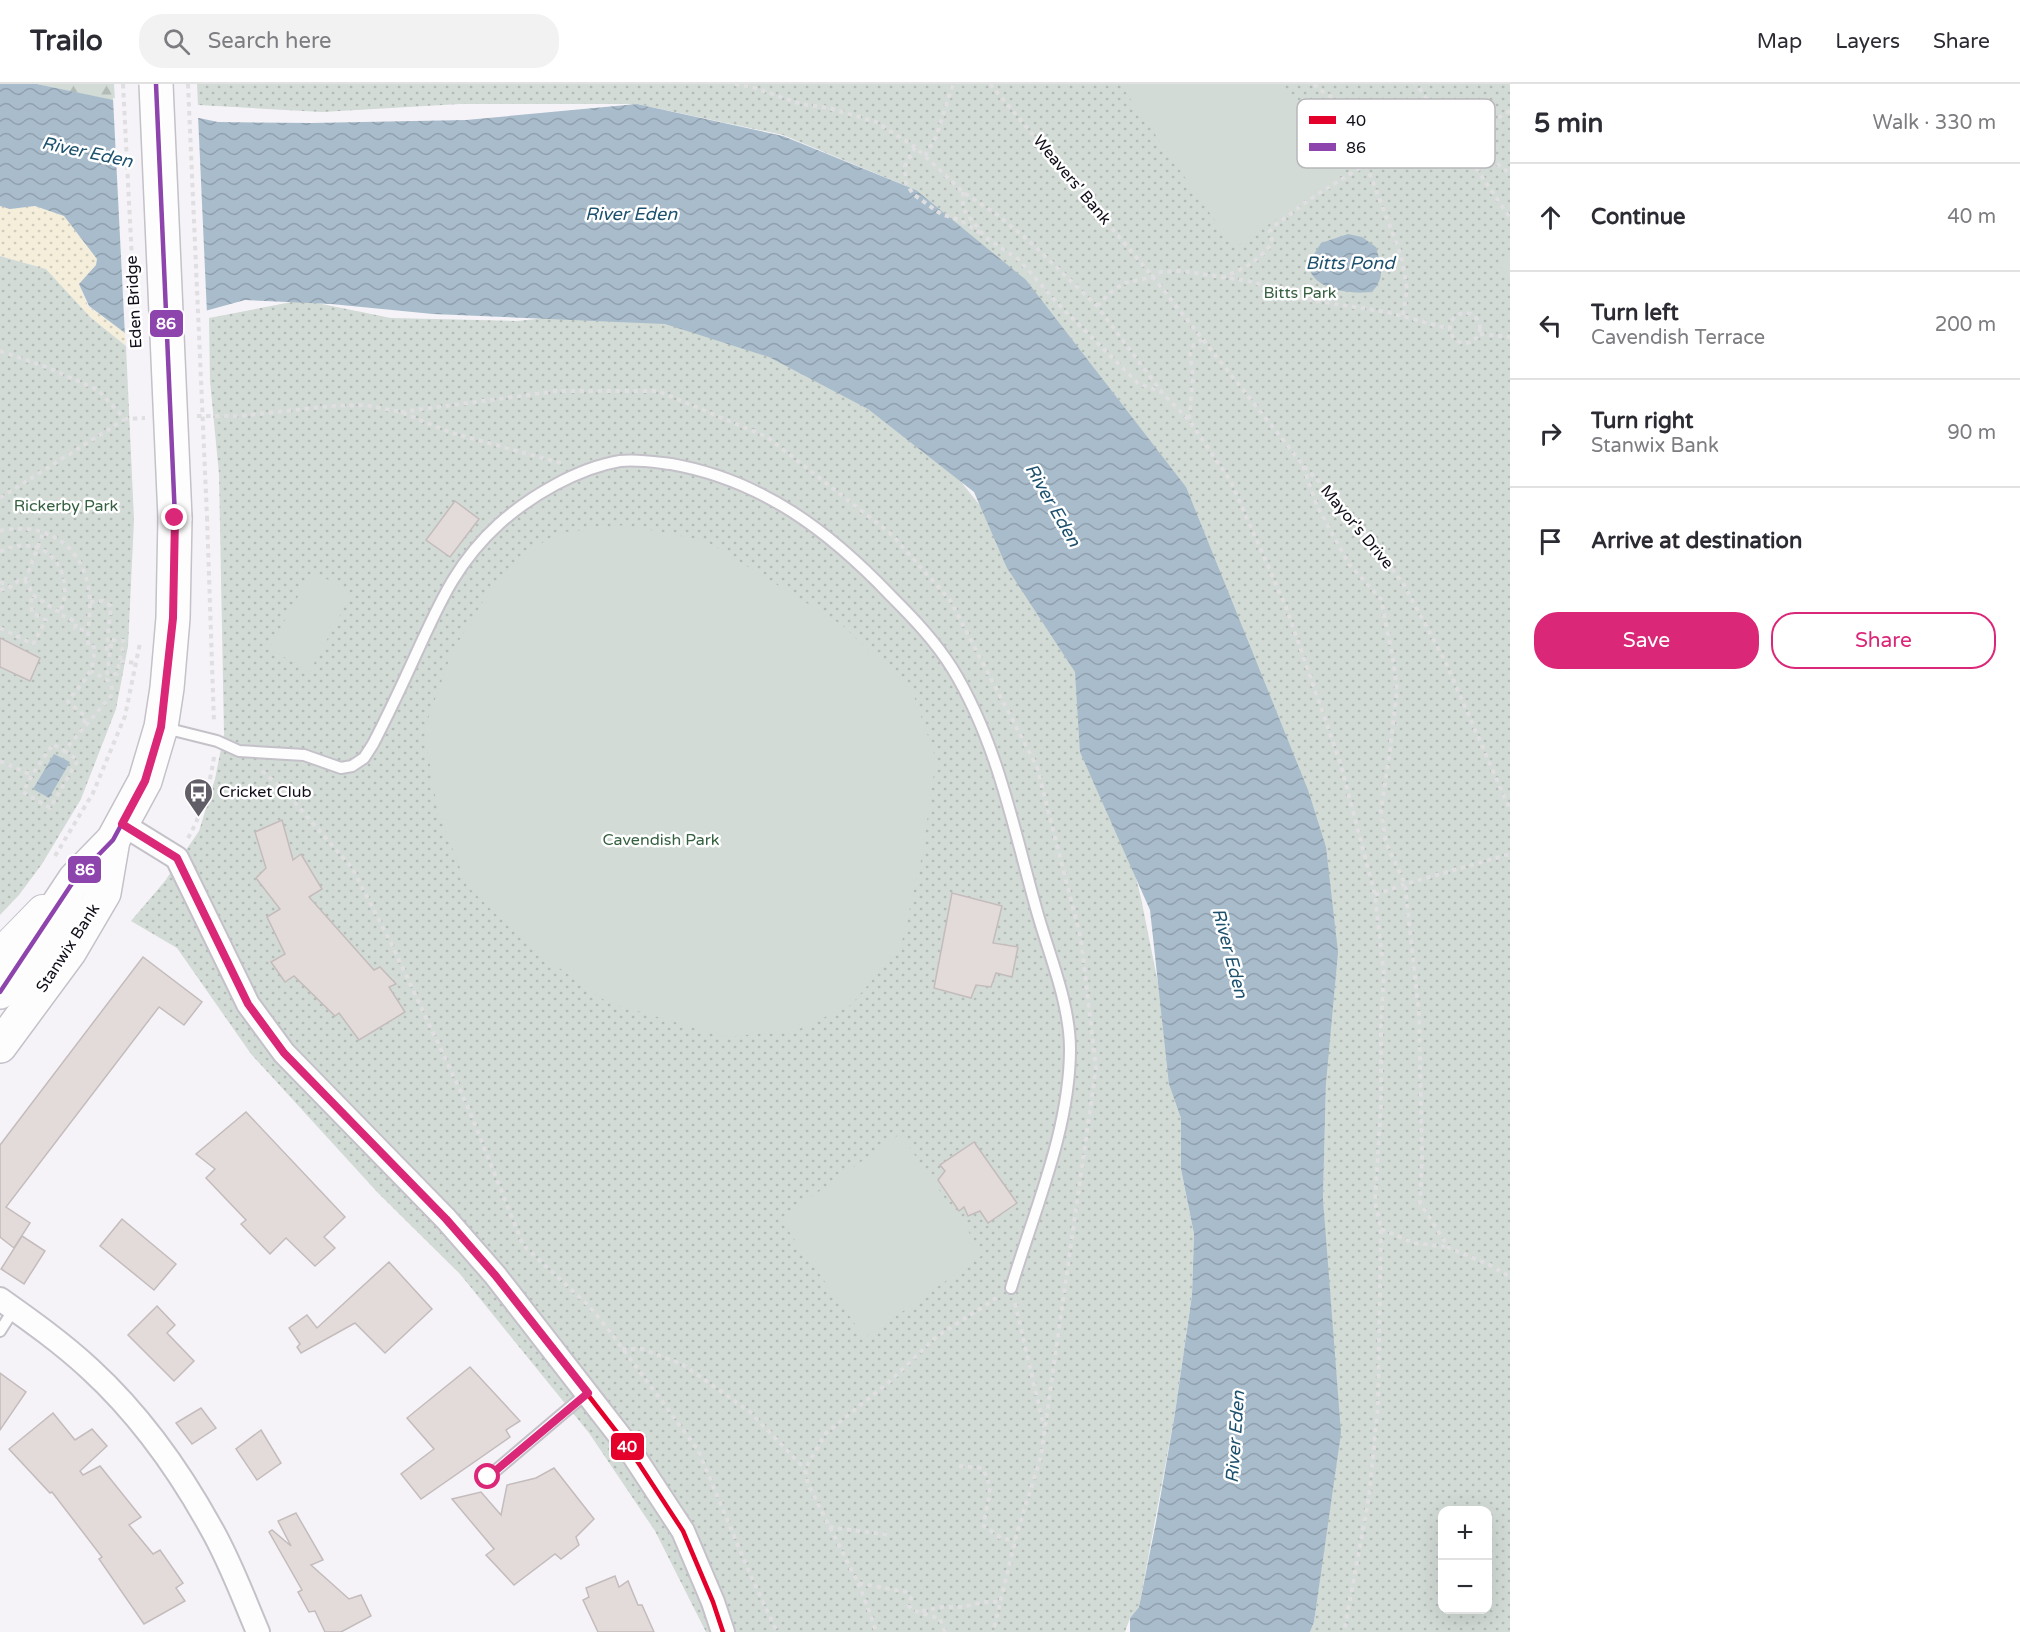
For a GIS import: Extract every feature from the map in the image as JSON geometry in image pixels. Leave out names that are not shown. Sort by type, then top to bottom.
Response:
[{"type":"main road","name":"Eden Bridge","points":[[156,84],[175,518]]},
{"type":"main road","name":"Stanwix Bank","points":[[0,1046],[70,951],[104,893],[118,832],[145,781],[161,727],[173,618],[175,518]]},
{"type":"main road","name":"Stanwix Bank","points":[[0,991],[62,871],[118,832]]},
{"type":"main road","points":[[0,955],[62,871]]},
{"type":"main road","points":[[0,991],[25,982],[65,930],[104,893]]},
{"type":"street","points":[[118,832],[177,858],[248,1004],[284,1053],[460,1235],[495,1275],[588,1393],[626,1444],[683,1532],[713,1602],[723,1632]]},
{"type":"street","points":[[7,1304],[90,1368],[118,1397],[168,1457],[212,1529],[258,1632]]},
{"type":"lane","points":[[161,727],[217,741],[239,751],[304,756],[341,768],[352,766],[364,758],[384,723],[434,613],[456,573],[500,523],[556,484],[585,470],[620,461],[646,460],[693,468],[732,480],[769,497],[813,526],[861,565],[927,632],[952,668],[973,707],[1007,796],[1067,1016],[1070,1048],[1066,1102],[1011,1288]]},
{"type":"lane","points":[[0,1331],[7,1304]]},
{"type":"lane","points":[[488,1477],[588,1393]]},
{"type":"path","name":"Eden Bridge","points":[[123,84],[136,343]]},
{"type":"path","points":[[177,858],[195,827],[211,777],[217,741],[213,714],[207,517],[188,84]]},
{"type":"path","points":[[735,84],[756,86],[801,104],[829,108],[876,122],[915,147],[963,192],[996,214],[1028,240],[1097,306],[1163,394],[1189,420],[1231,482],[1286,607],[1340,762],[1375,895],[1384,974],[1381,1024],[1381,1104],[1375,1202],[1381,1228],[1378,1405],[1369,1497],[1344,1632]]},
{"type":"path","points":[[925,156],[936,137],[954,84]]},
{"type":"path","name":"Weavers' Bank","points":[[990,84],[1153,277]]},
{"type":"path","points":[[1314,84],[1334,99]]},
{"type":"path","points":[[1416,84],[1427,99]]},
{"type":"path","points":[[1495,123],[1510,111]]},
{"type":"path","points":[[915,147],[904,166],[906,183],[913,194],[940,214],[960,220],[1018,259],[1060,306],[1138,383],[1163,394]]},
{"type":"path","points":[[1495,161],[1502,169],[1510,173]]},
{"type":"path","points":[[1222,278],[1238,271],[1266,253],[1272,242],[1270,231],[1273,227],[1310,199],[1360,168]]},
{"type":"path","points":[[1368,168],[1401,255],[1407,289],[1403,315]]},
{"type":"path","points":[[1476,168],[1510,218]]},
{"type":"path","points":[[963,192],[963,209],[985,237]]},
{"type":"path","points":[[1097,306],[1110,292],[1124,283],[1153,277],[1161,272],[1183,271],[1254,282],[1300,299],[1403,315],[1450,329]]},
{"type":"path","name":"Mayor's Drive","points":[[1153,277],[1303,465],[1344,507],[1404,585],[1446,663],[1510,810]]},
{"type":"path","points":[[1467,312],[1479,321],[1480,334],[1472,342],[1462,343],[1454,338],[1450,329],[1453,319],[1467,312]]},
{"type":"path","points":[[1480,334],[1510,337]]},
{"type":"path","points":[[1189,420],[1193,378],[1190,353],[1194,345],[1202,340]]},
{"type":"path","points":[[585,470],[448,432],[401,412],[557,391],[658,391],[767,436],[890,534],[950,600],[1037,767],[1081,939],[1096,1068],[1041,1456],[993,1632]]},
{"type":"path","points":[[140,413],[140,425]]},
{"type":"path","points":[[0,498],[125,419]]},
{"type":"path","points":[[1303,465],[1317,506],[1349,564],[1381,599],[1393,659],[1397,690],[1381,810],[1386,843],[1405,884],[1419,1014],[1422,1159],[1420,1203],[1449,1248]]},
{"type":"path","points":[[0,531],[22,528],[44,531],[62,542],[75,555],[83,570],[90,602],[88,646],[108,656]]},
{"type":"path","points":[[25,581],[44,531]]},
{"type":"path","points":[[0,552],[16,545],[30,545],[48,554],[62,570],[67,591],[60,612]]},
{"type":"path","points":[[0,590],[11,587],[18,581],[25,581]]},
{"type":"path","points":[[0,628],[33,644],[46,620],[32,613],[30,588],[25,581]]},
{"type":"path","points":[[0,582],[11,587]]},
{"type":"path","points":[[31,594],[42,600],[46,606],[76,622],[75,628],[88,631]]},
{"type":"path","points":[[90,602],[103,601],[111,606],[108,656],[107,673],[117,674],[124,641],[112,640],[108,656]]},
{"type":"path","points":[[62,871],[125,716],[141,640]]},
{"type":"path","points":[[84,726],[85,716],[68,702],[91,671],[94,647]]},
{"type":"path","points":[[120,661],[136,663]]},
{"type":"path","points":[[64,751],[111,696],[112,688],[109,681],[91,671]]},
{"type":"path","points":[[53,744],[64,751],[78,760],[50,808],[23,792],[53,744]]},
{"type":"path","points":[[239,751],[284,790],[352,868],[396,953],[467,1106],[523,1245],[587,1305],[608,1329],[698,1450],[777,1632]]},
{"type":"path","points":[[0,761],[32,775]]},
{"type":"path","points":[[1375,895],[1405,884],[1510,854]]},
{"type":"path","points":[[1381,1228],[1414,1243],[1449,1248],[1510,1276]]},
{"type":"path","points":[[805,1469],[826,1433],[842,1418],[889,1382],[936,1337],[1011,1288],[1045,1430]]},
{"type":"path","points":[[622,1349],[642,1349],[682,1364],[750,1412],[805,1469],[808,1484],[858,1583],[876,1632]]},
{"type":"path","points":[[959,1466],[982,1468],[989,1479],[991,1492],[984,1526],[1001,1538],[1016,1541]]},
{"type":"path","points":[[829,1527],[890,1535]]},
{"type":"path","points":[[858,1583],[906,1592],[911,1598],[909,1606],[912,1610],[940,1619],[945,1632]]},
{"type":"path","points":[[919,1612],[944,1607],[963,1607],[983,1602],[1001,1602]]},
{"type":"green space","points":[[37,84],[114,84],[115,101]]},
{"type":"green space","name":"Bitts Park","points":[[197,84],[1510,84],[1510,1632],[1310,1632],[1314,1622],[1322,1563],[1328,1286],[1323,1199],[1326,1083],[916,190],[783,135],[637,104],[460,104],[322,112],[198,105]]},
{"type":"green space","points":[[1120,84],[1282,84],[1297,105],[1297,168],[1341,168],[1345,173],[1234,248]]},
{"type":"green space","points":[[1510,252],[1510,279],[1498,262]]},
{"type":"green space","name":"Rickerby Park","points":[[0,256],[46,269],[90,317],[126,346],[134,520],[128,646],[116,709],[81,799],[42,864],[19,895],[0,915]]},
{"type":"green space","name":"Cavendish Park","points":[[302,300],[391,318],[517,321],[576,315],[648,318],[852,381],[932,446],[1021,556],[1069,647],[1114,788],[1141,898],[1172,1053],[1181,1118],[1181,1169],[1194,1234],[1192,1295],[1175,1413],[1139,1607],[1130,1618],[1125,1632],[706,1632],[655,1531],[589,1433],[460,1274],[378,1193],[251,1054],[177,948],[131,921],[165,881],[199,831],[215,779],[224,734],[219,474],[210,381],[209,318]]},
{"type":"green space","points":[[625,525],[706,541],[842,625],[913,693],[936,759],[922,856],[901,946],[851,1005],[797,1030],[725,1037],[607,1002],[530,947],[467,886],[438,812],[424,730],[452,652],[489,592],[515,561],[557,533]]},
{"type":"green space","points":[[312,571],[352,593],[310,671],[269,649]]},
{"type":"green space","points":[[900,1134],[984,1254],[865,1338],[780,1219]]},
{"type":"sand","points":[[0,206],[10,209],[35,206],[64,216],[97,259],[96,265],[79,284],[88,306],[125,333],[126,346],[90,317],[46,269],[0,256]]},
{"type":"water","name":"River Eden","points":[[0,84],[37,84],[218,122],[466,120],[637,104],[783,136],[916,190],[1026,280],[1186,487],[1308,790],[1326,847],[1338,952],[1326,1083],[1323,1199],[1341,1433],[1314,1622],[1310,1632],[1130,1632],[1130,1618],[1139,1607],[1156,1522],[1192,1295],[1194,1234],[1181,1169],[1181,1118],[1169,1084],[1150,910],[1080,752],[1075,672],[1007,568],[974,492],[868,409],[769,357],[665,324],[433,314],[331,304],[245,300],[125,333],[89,306],[79,284],[96,265],[97,259],[64,216],[35,206],[10,209],[0,206]]},
{"type":"water","name":"Bitts Pond","points":[[1348,234],[1362,237],[1376,247],[1381,265],[1381,276],[1372,292],[1334,289],[1324,285],[1311,273],[1308,264],[1321,243]]},
{"type":"water","points":[[54,754],[70,762],[49,798],[33,789]]},
{"type":"pier","points":[[113,98],[198,115],[207,314],[125,336]]},
{"type":"building","points":[[455,501],[479,519],[450,557],[426,540]]},
{"type":"building","points":[[0,638],[40,658],[30,681],[0,667]]},
{"type":"building","points":[[282,820],[293,860],[301,854],[322,889],[309,897],[374,970],[380,967],[396,984],[389,987],[405,1012],[359,1040],[339,1013],[335,1016],[294,976],[285,982],[271,962],[285,954],[267,917],[280,909],[256,878],[266,868],[255,832]]},
{"type":"building","points":[[952,893],[1002,906],[993,943],[1018,947],[1012,977],[996,973],[991,987],[976,985],[971,998],[934,988]]},
{"type":"building","points":[[143,957],[202,1002],[184,1025],[159,1007],[6,1207],[30,1223],[14,1248],[0,1237],[0,1145]]},
{"type":"building","points":[[246,1112],[345,1217],[324,1237],[335,1248],[315,1266],[286,1238],[270,1254],[241,1224],[246,1220],[206,1178],[215,1169],[196,1154]]},
{"type":"building","points":[[974,1142],[1017,1203],[988,1223],[980,1211],[968,1216],[964,1207],[959,1211],[938,1180],[945,1171],[940,1165]]},
{"type":"building","points":[[122,1219],[176,1264],[154,1290],[100,1246]]},
{"type":"building","points":[[22,1236],[45,1251],[24,1284],[1,1269]]},
{"type":"building","points":[[389,1262],[432,1309],[385,1353],[355,1323],[301,1353],[297,1347],[300,1344],[289,1328],[307,1315],[317,1328]]},
{"type":"building","points":[[157,1306],[175,1325],[167,1333],[194,1361],[174,1381],[128,1335]]},
{"type":"building","points":[[470,1367],[520,1421],[506,1430],[510,1437],[421,1499],[401,1474],[434,1449],[407,1418]]},
{"type":"building","points":[[0,1373],[26,1392],[0,1430]]},
{"type":"building","points":[[201,1408],[216,1428],[192,1444],[176,1423]]},
{"type":"building","points":[[53,1413],[75,1440],[92,1429],[107,1446],[80,1471],[83,1475],[100,1466],[141,1517],[129,1525],[153,1554],[160,1550],[183,1583],[176,1588],[185,1601],[144,1624],[99,1559],[102,1557],[52,1492],[50,1493],[9,1449]]},
{"type":"building","points":[[261,1430],[281,1463],[257,1480],[236,1449]]},
{"type":"building","points":[[554,1468],[594,1519],[576,1537],[579,1545],[561,1559],[555,1554],[514,1585],[486,1555],[494,1549],[452,1499],[481,1492],[501,1515],[507,1485],[536,1478]]},
{"type":"building","points":[[296,1513],[323,1560],[311,1565],[349,1599],[361,1595],[371,1616],[341,1632],[325,1632],[315,1611],[309,1612],[298,1592],[302,1590],[269,1532],[272,1530],[291,1546],[278,1521]]},
{"type":"building","points":[[615,1576],[619,1587],[628,1581],[638,1605],[642,1605],[654,1632],[598,1632],[583,1600],[589,1597],[586,1588]]},
{"type":"transit line","name":"86","points":[[0,992],[75,879],[113,840],[145,781],[161,727],[173,618],[175,518],[156,84]]},
{"type":"transit line","name":"40","points":[[122,824],[177,858],[248,1004],[284,1053],[446,1219],[495,1275],[626,1444],[683,1531],[723,1632]]},
{"type":"place","name":"Cricket Club","points":[[198,818]]},
{"type":"route","points":[[175,518],[173,618],[161,727],[145,781],[122,824],[177,858],[248,1004],[284,1053],[446,1219],[495,1275],[588,1393],[488,1477]]}]
